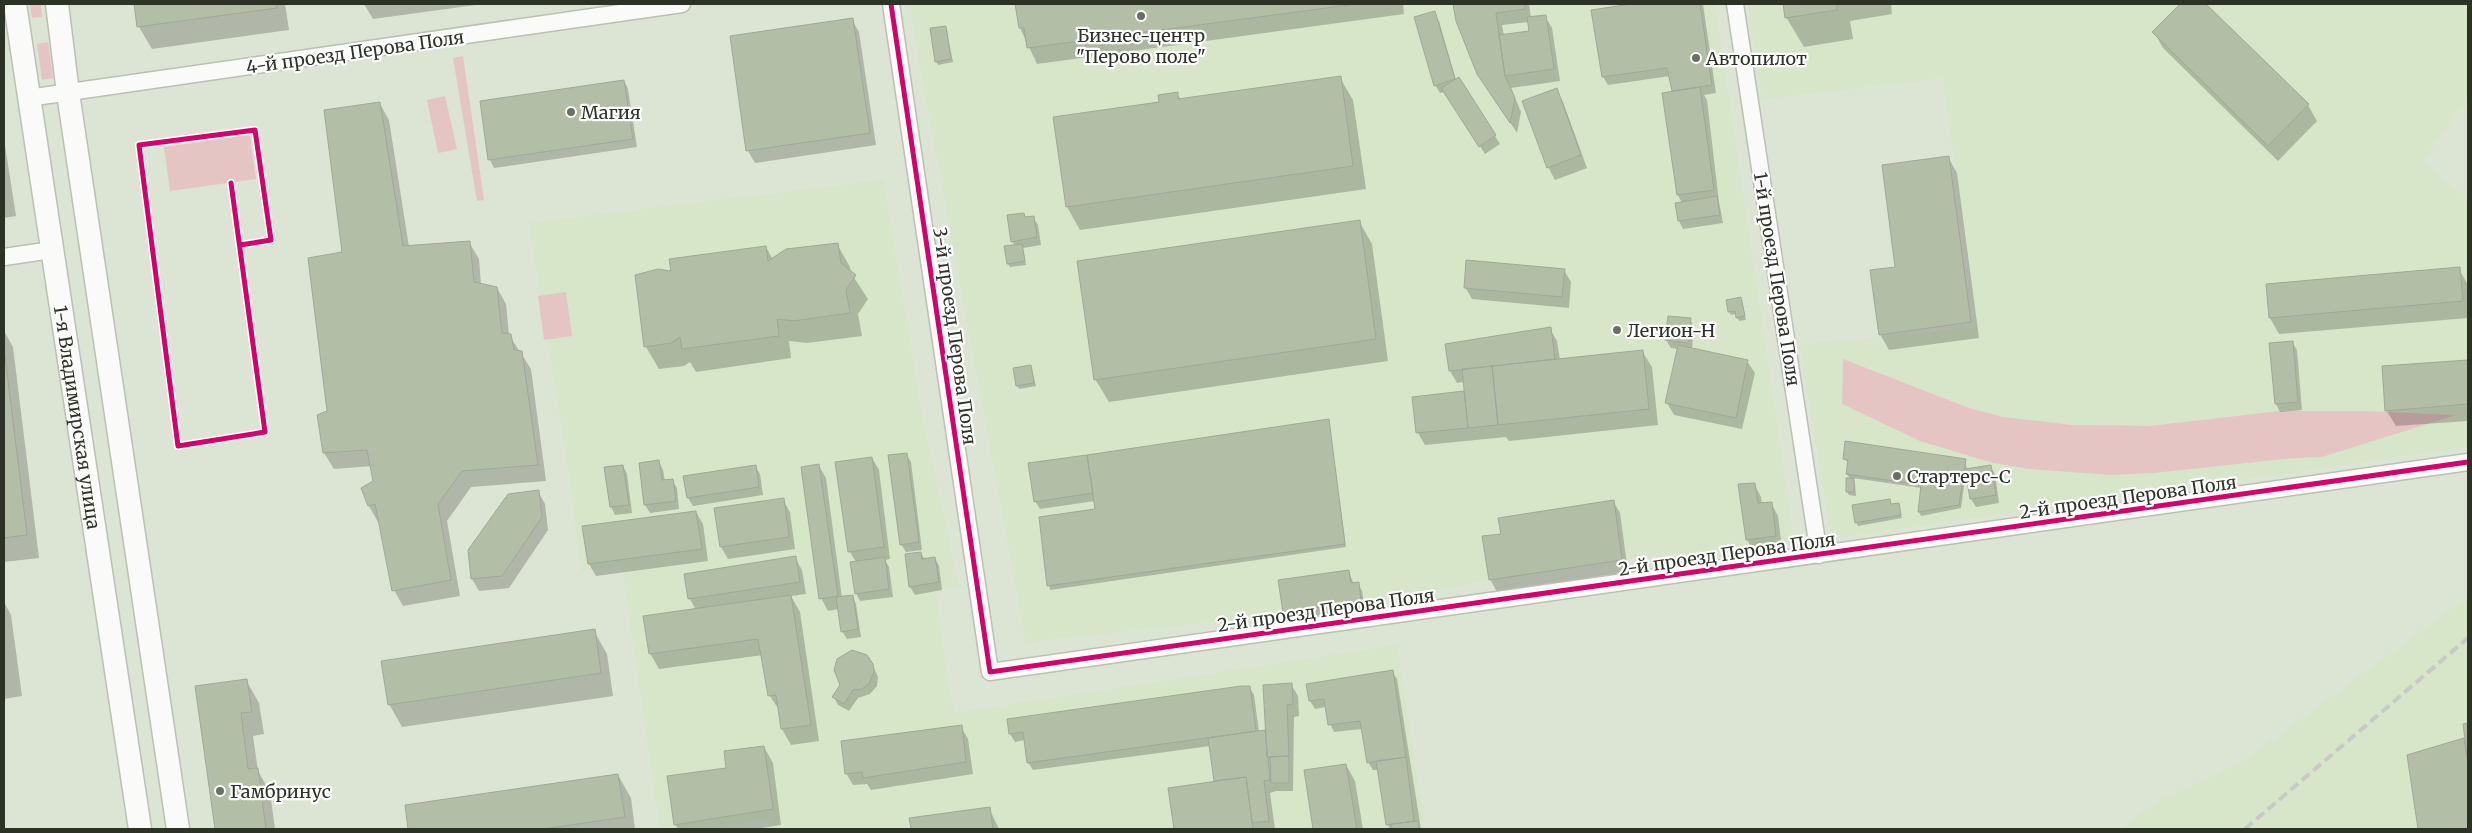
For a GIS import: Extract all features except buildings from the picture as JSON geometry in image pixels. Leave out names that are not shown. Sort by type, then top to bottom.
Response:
[{"type":"main road","name":"1-я Владимирская улица","points":[[15,4],[140,829]]},
{"type":"main road","name":"1-я Владимирская улица","points":[[57,4],[68,93],[178,829]]},
{"type":"street","name":"4-й проезд Перова Поля","points":[[28,98],[682,4]]},
{"type":"street","name":"3-й проезд Перова Поля","points":[[891,4],[990,672]]},
{"type":"street","name":"1-й проезд Перова Поля","points":[[1736,4],[1819,555]]},
{"type":"street","points":[[4,257],[52,250]]},
{"type":"street","name":"2-й проезд Перова Поля","points":[[990,672],[2468,462]]},
{"type":"shaded area","points":[[30,4],[41,4],[42,17],[32,18]]},
{"type":"shaded area","points":[[910,4],[1715,4],[1794,541],[1622,560],[1489,580],[1330,609],[1026,642]]},
{"type":"shaded area","points":[[1748,4],[2468,4],[2468,97],[2423,161],[2468,199],[2468,447],[1843,537],[1830,530],[1800,345],[1977,327],[1943,78],[1762,99]]},
{"type":"shaded area","points":[[48,42],[53,78],[42,80],[37,44]]},
{"type":"shaded area","points":[[463,56],[484,200],[477,201],[453,58]]},
{"type":"shaded area","points":[[445,96],[457,149],[438,153],[427,100]]},
{"type":"shaded area","points":[[250,135],[256,179],[170,191],[164,147]]},
{"type":"shaded area","points":[[883,180],[923,422],[959,586],[936,590],[947,678],[954,713],[1397,645],[1425,829],[772,829],[770,819],[700,829],[660,829],[622,566],[581,571],[568,466],[529,223]]},
{"type":"shaded area","points":[[566,292],[572,336],[544,340],[538,296]]},
{"type":"shaded area","points":[[1843,359],[1969,408],[2003,417],[2072,425],[2150,426],[2280,411],[2364,411],[2456,415],[2322,457],[2283,459],[2154,473],[2111,475],[2029,469],[1993,463],[1920,441],[1842,404]]},
{"type":"shaded area","points":[[2468,597],[2468,829],[2121,829],[2157,802],[2242,762]]},
{"type":"railway","points":[[2245,829],[2468,638]]},
{"type":"cycle path","points":[[891,4],[990,672],[2468,462]]},
{"type":"cycle path","points":[[231,183],[265,432],[178,446],[139,145],[255,130],[271,240],[240,245]]},
{"type":"place","name":"Бизнес-центр \"Перово поле\"","points":[[1141,16]]},
{"type":"place","name":"Автопилот","points":[[1696,58]]},
{"type":"place","name":"Магия","points":[[571,112]]},
{"type":"place","name":"Легион-Н","points":[[1617,330]]},
{"type":"place","name":"Стартерс-С","points":[[1897,476]]},
{"type":"place","name":"Гамбринус","points":[[220,791]]}]
